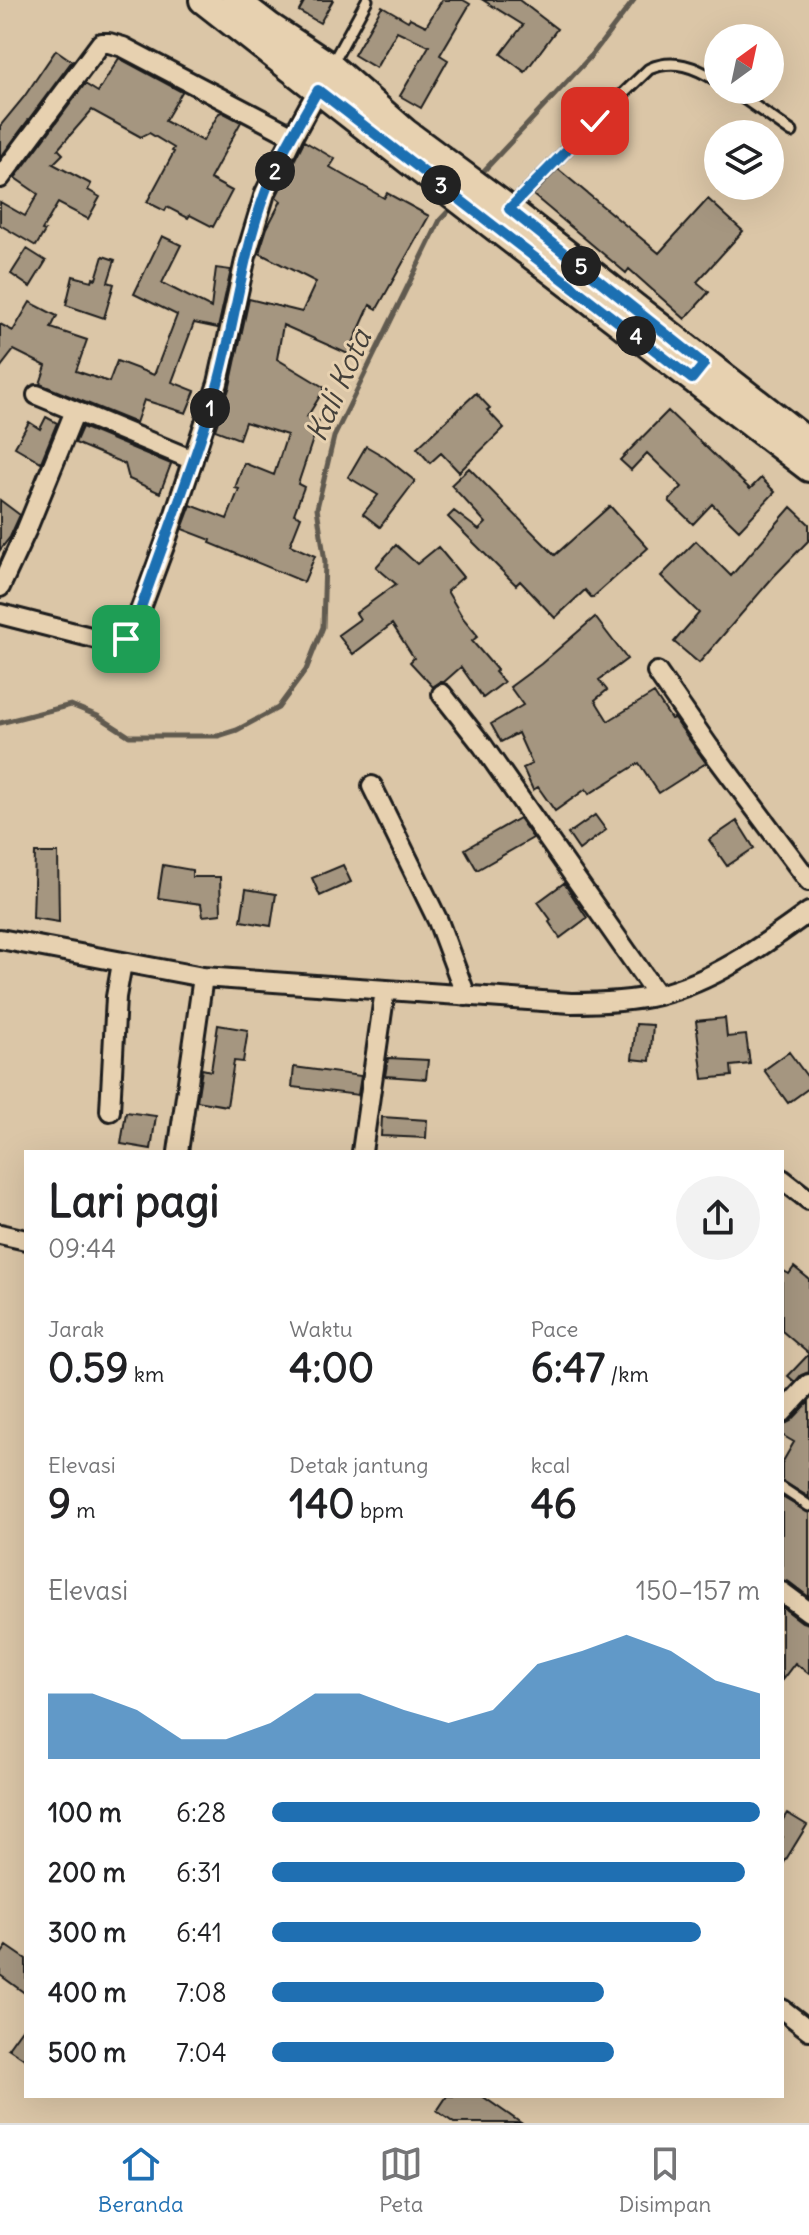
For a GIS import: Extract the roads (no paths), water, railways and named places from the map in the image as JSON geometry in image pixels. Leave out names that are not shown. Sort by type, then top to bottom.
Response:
[{"type":"street","points":[[203,0],[318,90],[497,210],[698,371],[809,468]]},
{"type":"street","points":[[235,0],[331,67],[405,132],[453,182]]},
{"type":"street","points":[[0,178],[101,43],[123,47],[293,136]]},
{"type":"street","points":[[0,614],[98,639],[126,639],[134,628],[218,383],[246,256],[265,193],[318,90]]},
{"type":"street","points":[[698,371],[809,443]]},
{"type":"street","points":[[37,395],[193,460]]},
{"type":"street","points":[[0,587],[75,411]]},
{"type":"street","points":[[657,672],[809,881]]},
{"type":"street","points":[[442,694],[483,746],[657,995]]},
{"type":"street","points":[[372,786],[438,921],[466,996]]},
{"type":"street","points":[[0,939],[203,977],[571,1003],[613,1003],[657,995],[724,970],[809,912]]},
{"type":"street","points":[[110,1111],[116,997],[122,963]]},
{"type":"street","points":[[178,1150],[203,977]]},
{"type":"street","points":[[362,1150],[385,990]]},
{"type":"street","points":[[784,1181],[809,1200]]},
{"type":"street","points":[[0,1234],[24,1240]]},
{"type":"street","points":[[784,1411],[805,1394]]},
{"type":"street","points":[[784,1593],[809,1612]]},
{"type":"street","points":[[784,2011],[809,2030]]},
{"type":"lane","points":[[331,67],[367,0]]},
{"type":"lane","points":[[497,210],[649,69],[660,64],[684,65],[704,74]]},
{"type":"lane","points":[[752,104],[792,132]]},
{"type":"lane","points":[[784,1489],[809,1506]]},
{"type":"waterway","name":"Kali Kota","points":[[479,176],[592,55],[634,0]]},
{"type":"waterway","name":"Kali Kota","points":[[0,723],[71,705],[98,716],[129,736],[218,736],[237,730],[278,708],[306,670],[323,627],[325,562],[317,508],[334,437],[440,220],[454,205]]}]
